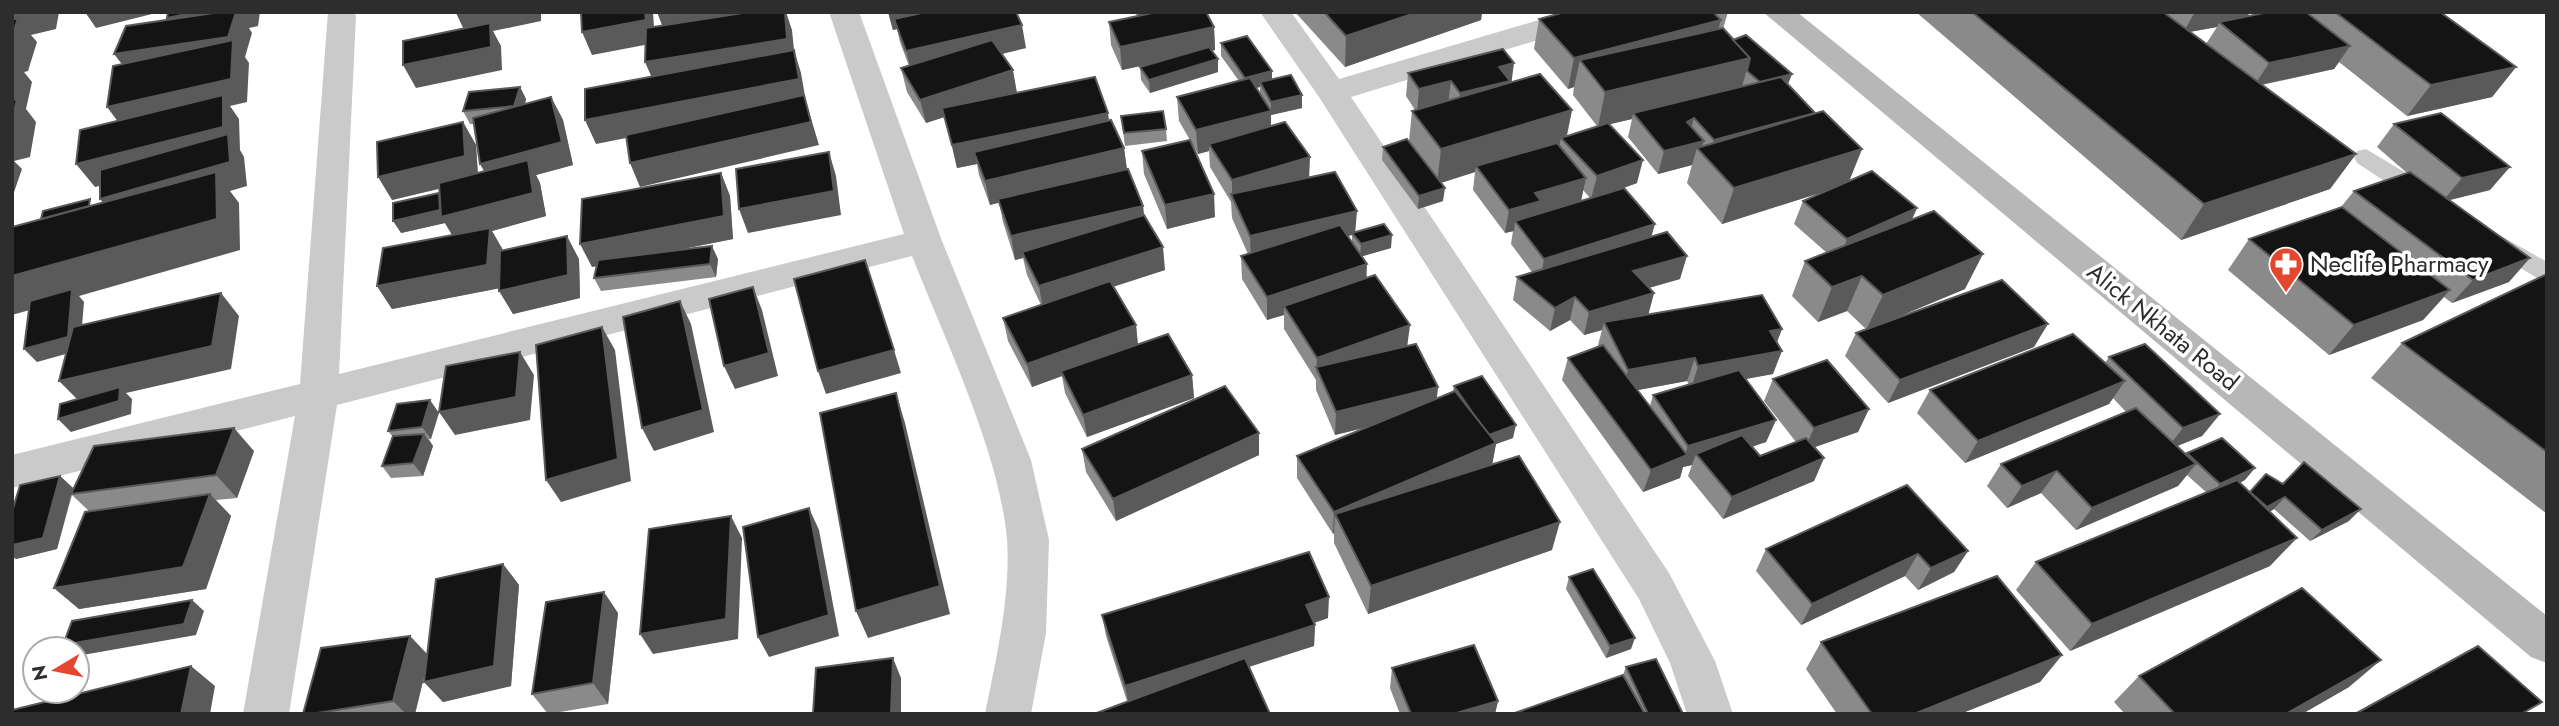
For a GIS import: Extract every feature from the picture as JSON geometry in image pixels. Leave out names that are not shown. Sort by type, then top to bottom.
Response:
[{"type":"main road","name":"Alick Nkhata Road","points":[[1778,12],[2547,643]]},
{"type":"street","points":[[845,12],[924,242],[1011,460],[1028,540],[1024,633],[1008,714]]},
{"type":"street","points":[[1275,12],[1332,92],[1654,586],[1692,661],[1710,714]]},
{"type":"street","points":[[1332,92],[1599,12]]},
{"type":"street","points":[[266,714],[319,392],[347,13]]},
{"type":"street","points":[[12,472],[319,392],[924,242]]},
{"type":"lane","points":[[2366,157],[2445,209]]},
{"type":"lane","points":[[2479,231],[2547,275]]},
{"type":"building","points":[[168,12],[197,12],[167,18]]},
{"type":"building","points":[[236,12],[228,37],[114,54],[126,26]]},
{"type":"building","points":[[581,12],[645,12],[646,20],[582,32]]},
{"type":"building","points":[[749,12],[785,12],[787,39],[645,62],[646,28]]},
{"type":"building","points":[[926,12],[1016,12],[1022,25],[906,51],[894,19]]},
{"type":"building","points":[[1157,12],[1206,12],[1214,27],[1120,47],[1109,22]]},
{"type":"building","points":[[1324,12],[1418,12],[1346,36]]},
{"type":"building","points":[[1565,12],[1713,12],[1721,20],[1574,58],[1539,19]]},
{"type":"building","points":[[1972,12],[2163,12],[2356,154],[2204,204]]},
{"type":"building","points":[[2269,12],[2306,12],[2350,46],[2269,63],[2219,22]]},
{"type":"building","points":[[2335,12],[2440,12],[2516,67],[2431,85]]},
{"type":"building","points":[[18,18],[12,37],[12,20]]},
{"type":"building","points":[[490,23],[491,47],[403,65],[403,41]]},
{"type":"building","points":[[1723,28],[1750,58],[1605,92],[1580,60]]},
{"type":"building","points":[[1746,35],[1792,74],[1760,82],[1747,71],[1750,58],[1733,40]]},
{"type":"building","points":[[1247,36],[1272,71],[1245,78],[1221,43]]},
{"type":"building","points":[[233,40],[231,79],[107,107],[113,66]]},
{"type":"building","points":[[992,40],[1013,70],[920,100],[901,68]]},
{"type":"building","points":[[1209,47],[1218,59],[1149,80],[1140,67]]},
{"type":"building","points":[[1503,49],[1514,63],[1499,67],[1510,81],[1460,93],[1451,81],[1419,89],[1408,73]]},
{"type":"building","points":[[794,50],[799,79],[585,120],[585,89]]},
{"type":"building","points":[[1540,74],[1572,110],[1441,149],[1412,111]]},
{"type":"building","points":[[1291,75],[1302,95],[1271,102],[1260,82]]},
{"type":"building","points":[[1095,77],[1108,113],[952,145],[942,108]]},
{"type":"building","points":[[1781,77],[1815,113],[1714,140],[1694,118],[1687,122],[1704,141],[1664,151],[1633,113]]},
{"type":"building","points":[[1250,78],[1271,111],[1196,130],[1177,97]]},
{"type":"building","points":[[520,87],[514,106],[463,111],[469,92]]},
{"type":"building","points":[[223,95],[223,127],[76,164],[80,130]]},
{"type":"building","points":[[804,95],[811,122],[630,163],[626,135]]},
{"type":"building","points":[[551,97],[562,142],[480,164],[473,118]]},
{"type":"building","points":[[17,99],[12,120],[12,100]]},
{"type":"building","points":[[1163,111],[1166,129],[1124,133],[1121,116]]},
{"type":"building","points":[[1823,111],[1862,149],[1734,188],[1697,148]]},
{"type":"building","points":[[2441,113],[2510,167],[2462,178],[2394,124]]},
{"type":"building","points":[[1111,120],[1124,148],[985,181],[974,152]]},
{"type":"building","points":[[463,122],[465,156],[378,177],[377,142]]},
{"type":"building","points":[[1285,122],[1310,157],[1232,180],[1209,144]]},
{"type":"building","points":[[1608,123],[1643,160],[1597,176],[1561,138]]},
{"type":"building","points":[[228,134],[230,162],[100,199],[100,170]]},
{"type":"building","points":[[1407,139],[1445,188],[1419,196],[1383,147]]},
{"type":"building","points":[[1190,140],[1214,194],[1165,205],[1142,151]]},
{"type":"building","points":[[1557,143],[1586,178],[1535,193],[1541,201],[1509,210],[1476,166]]},
{"type":"building","points":[[829,152],[834,191],[739,209],[736,169]]},
{"type":"building","points":[[528,160],[533,193],[441,217],[439,183]]},
{"type":"building","points":[[1128,169],[1143,206],[1011,236],[998,199]]},
{"type":"building","points":[[1872,171],[1917,208],[1847,239],[1803,201]]},
{"type":"building","points":[[216,172],[217,219],[12,276],[12,227]]},
{"type":"building","points":[[1335,172],[1357,211],[1250,236],[1231,194]]},
{"type":"building","points":[[2410,172],[2530,258],[2473,280],[2354,191]]},
{"type":"building","points":[[721,173],[724,216],[580,244],[582,199]]},
{"type":"building","points":[[1624,188],[1655,224],[1544,259],[1515,221]]},
{"type":"building","points":[[439,193],[440,210],[393,221],[393,203]]},
{"type":"building","points":[[90,199],[89,206],[41,219],[43,211]]},
{"type":"building","points":[[2342,207],[2450,290],[2354,325],[2249,239]]},
{"type":"building","points":[[1934,211],[1983,254],[1883,295],[1862,276],[1832,287],[1805,261]]},
{"type":"building","points":[[1144,215],[1163,247],[1039,286],[1022,252]]},
{"type":"building","points":[[1384,224],[1392,235],[1361,244],[1352,233]]},
{"type":"building","points":[[1340,225],[1367,264],[1267,297],[1241,256]]},
{"type":"building","points":[[490,228],[487,265],[377,286],[383,248]]},
{"type":"building","points":[[1667,232],[1687,256],[1633,271],[1654,293],[1589,312],[1575,297],[1555,308],[1517,277]]},
{"type":"building","points":[[567,236],[568,275],[499,291],[500,251]]},
{"type":"building","points":[[712,246],[710,264],[594,278],[598,260]]},
{"type":"building","points":[[865,260],[894,350],[818,371],[794,279]]},
{"type":"building","points":[[2547,274],[2547,452],[2402,343]]},
{"type":"building","points":[[1375,275],[1410,325],[1317,358],[1284,306]]},
{"type":"building","points":[[2002,280],[2048,324],[1900,380],[1856,333]]},
{"type":"building","points":[[1110,281],[1136,325],[1027,364],[1003,318]]},
{"type":"building","points":[[753,287],[769,353],[724,366],[709,299]]},
{"type":"building","points":[[72,289],[68,337],[24,349],[30,301]]},
{"type":"building","points":[[221,293],[212,346],[59,381],[73,327]]},
{"type":"building","points":[[1762,295],[1782,329],[1770,331],[1782,351],[1698,366],[1695,358],[1628,370],[1604,322]]},
{"type":"building","points":[[680,301],[703,410],[642,428],[623,317]]},
{"type":"building","points":[[602,327],[618,459],[546,480],[536,345]]},
{"type":"building","points":[[1168,334],[1192,375],[1083,415],[1061,371]]},
{"type":"building","points":[[2073,334],[2125,381],[1978,441],[1930,390]]},
{"type":"building","points":[[1416,344],[1438,387],[1336,412],[1316,367]]},
{"type":"building","points":[[2145,344],[2220,414],[2183,428],[2109,357]]},
{"type":"building","points":[[1603,345],[1687,455],[1651,470],[1568,358]]},
{"type":"building","points":[[520,352],[516,397],[439,412],[446,366]]},
{"type":"building","points":[[1827,360],[1869,409],[1814,428],[1773,379]]},
{"type":"building","points":[[1739,370],[1776,420],[1688,446],[1653,395]]},
{"type":"building","points":[[1482,376],[1516,425],[1489,435],[1454,386]]},
{"type":"building","points":[[1225,386],[1259,433],[1113,499],[1082,449]]},
{"type":"building","points":[[120,387],[119,401],[58,419],[60,404]]},
{"type":"building","points":[[1455,391],[1496,443],[1334,512],[1297,456]]},
{"type":"building","points":[[896,393],[940,586],[856,611],[820,413]]},
{"type":"building","points":[[430,400],[422,427],[388,431],[397,404]]},
{"type":"building","points":[[2136,408],[2196,464],[2092,508],[2057,471],[2022,486],[2001,464]]},
{"type":"building","points":[[234,428],[216,475],[71,494],[94,446]]},
{"type":"building","points":[[424,434],[413,463],[382,466],[393,436]]},
{"type":"building","points":[[1742,435],[1760,456],[1806,438],[1824,458],[1732,497],[1696,454]]},
{"type":"building","points":[[2222,438],[2255,468],[2220,484],[2187,453]]},
{"type":"building","points":[[1519,456],[1560,522],[1371,586],[1335,514]]},
{"type":"building","points":[[2304,462],[2361,509],[2322,530],[2285,497],[2267,507],[2250,492],[2266,474],[2283,484]]},
{"type":"building","points":[[60,476],[43,538],[12,545],[12,512],[20,485]]},
{"type":"building","points":[[2237,480],[2297,538],[2092,624],[2036,562]]},
{"type":"building","points":[[1907,485],[1968,551],[1931,568],[1918,554],[1812,604],[1766,549]]},
{"type":"building","points":[[210,494],[183,567],[54,588],[85,512]]},
{"type":"building","points":[[809,508],[829,615],[758,637],[743,527]]},
{"type":"building","points":[[731,516],[726,619],[640,634],[649,529]]},
{"type":"building","points":[[1309,552],[1329,597],[1306,605],[1315,625],[1125,686],[1102,615]]},
{"type":"building","points":[[503,564],[494,666],[424,682],[436,579]]},
{"type":"building","points":[[1593,569],[1635,638],[1610,646],[1569,577]]},
{"type":"building","points":[[1997,576],[2062,655],[1914,714],[1872,714],[1821,642]]},
{"type":"building","points":[[2302,588],[2381,660],[2286,714],[2175,714],[2139,676]]},
{"type":"building","points":[[604,592],[593,683],[532,694],[546,602]]},
{"type":"building","points":[[192,600],[184,624],[91,640],[91,635],[67,635],[72,621]]},
{"type":"building","points":[[410,636],[393,701],[303,714],[321,648]]},
{"type":"building","points":[[1474,645],[1498,701],[1453,714],[1411,714],[1392,668]]},
{"type":"building","points":[[2478,646],[2542,702],[2521,714],[2355,714]]},
{"type":"building","points":[[893,658],[891,714],[813,714],[816,668]]},
{"type":"building","points":[[1245,658],[1270,714],[1094,714]]},
{"type":"building","points":[[1656,659],[1683,714],[1648,714],[1626,667]]},
{"type":"building","points":[[191,666],[181,714],[12,714],[12,710],[32,705],[91,705],[91,691]]},
{"type":"building","points":[[1623,675],[1645,714],[1512,714]]},
{"type":"place","name":"Neclife Pharmacy","points":[[2286,294]]}]
